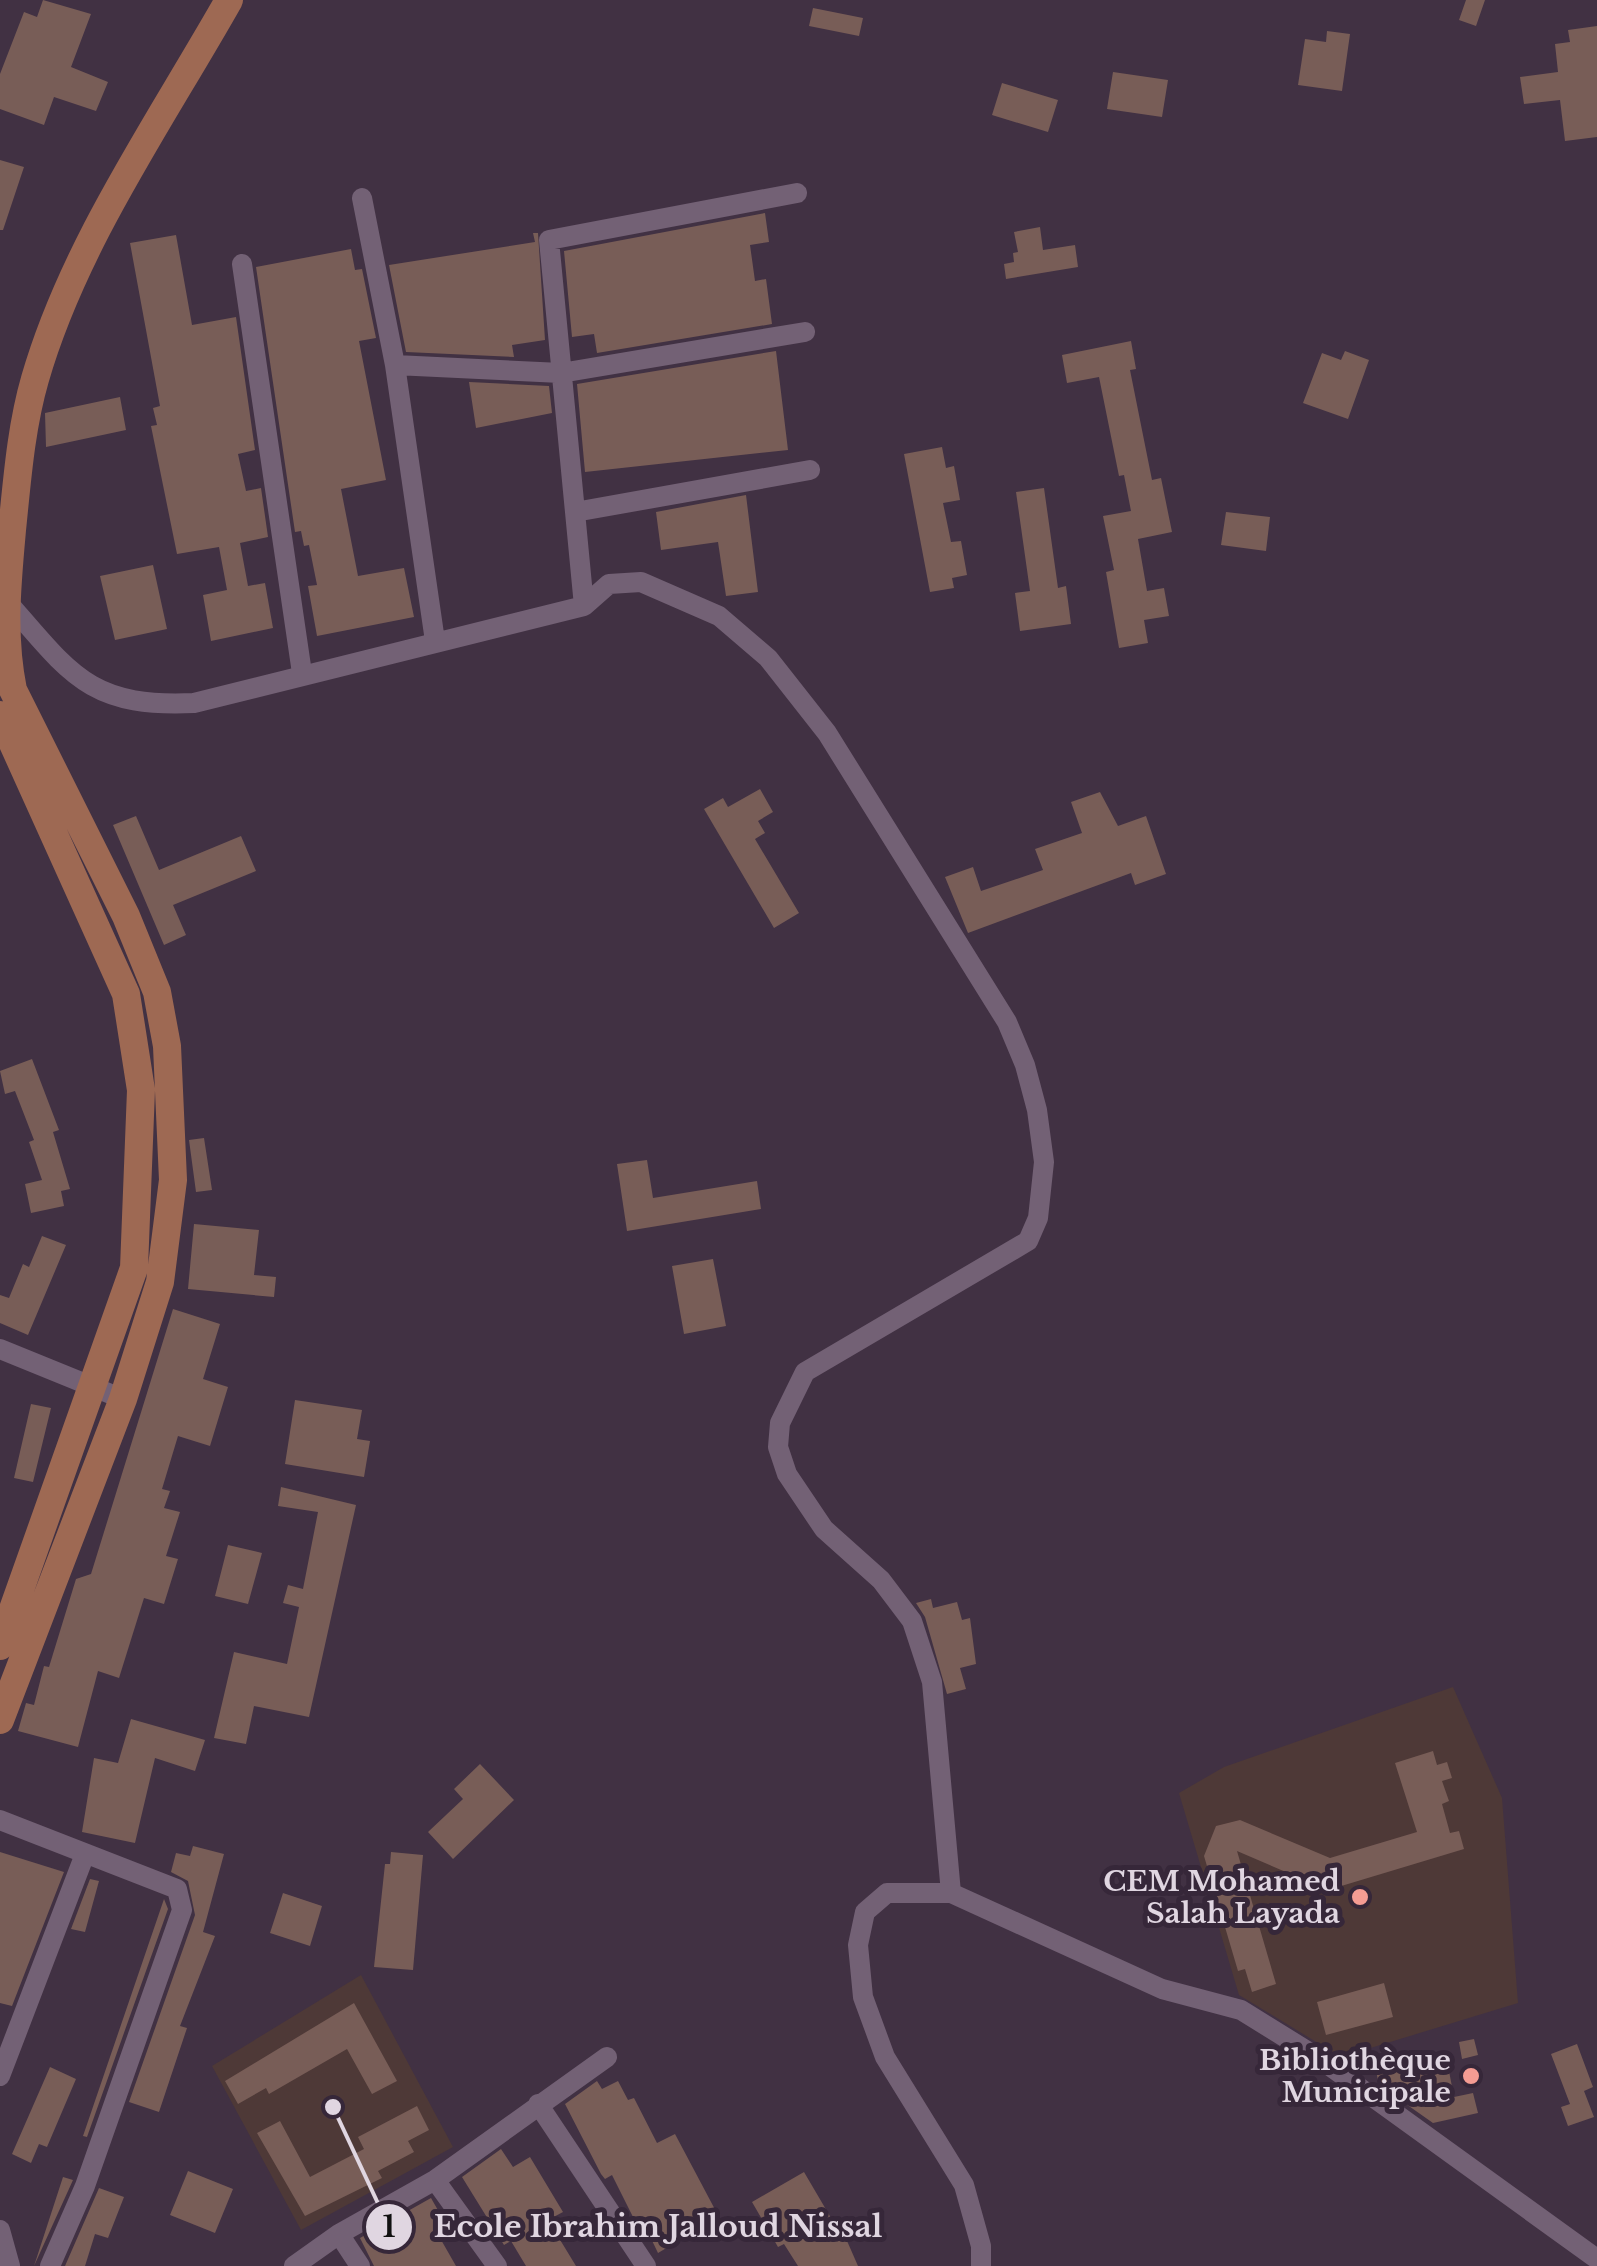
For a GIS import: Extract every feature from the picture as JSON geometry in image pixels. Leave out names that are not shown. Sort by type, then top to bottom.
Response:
[{"type":"main road","points":[[0,484],[21,377],[57,284],[79,236],[214,0]]},
{"type":"main road","points":[[3,1702],[123,1399],[162,1265],[173,1180],[167,1046],[157,992],[126,916],[12,690],[5,653],[6,599],[18,476],[34,381],[90,242],[230,0]]},
{"type":"main road","points":[[0,715],[126,994],[141,1090],[134,1268],[0,1646]]},
{"type":"street","points":[[584,606],[549,240],[798,193]]},
{"type":"street","points":[[362,198],[395,365],[436,642]]},
{"type":"street","points":[[242,264],[302,673]]},
{"type":"street","points":[[395,365],[562,373],[805,332]]},
{"type":"street","points":[[575,512],[810,470]]},
{"type":"street","points":[[6,599],[73,676],[103,694],[154,705],[194,703],[302,673],[584,606],[608,584],[641,582],[719,616],[768,658],[827,733],[1007,1022],[1038,1110],[1043,1191],[1028,1242],[805,1372],[780,1423],[778,1447],[787,1474],[824,1529],[881,1580],[912,1620],[932,1682],[951,1892]]},
{"type":"street","points":[[0,1349],[123,1399]]},
{"type":"street","points":[[0,1820],[176,1889],[182,1910],[85,2186],[50,2266]]},
{"type":"street","points":[[0,2076],[85,1854]]},
{"type":"street","points":[[980,2266],[980,2246],[964,2185],[885,2058],[863,1997],[858,1945],[866,1912],[887,1893],[951,1892],[1162,1990],[1242,2010],[1320,2058],[1597,2260]]},
{"type":"street","points":[[294,2266],[339,2234],[435,2180],[608,2056]]},
{"type":"street","points":[[538,2104],[646,2266]]},
{"type":"street","points":[[435,2180],[497,2266]]},
{"type":"street","points":[[0,2230],[10,2266]]},
{"type":"street","points":[[339,2234],[360,2266]]},
{"type":"shaded area","name":"CEM Mohamed Salah Layada","points":[[1453,1687],[1502,1798],[1518,2003],[1341,2057],[1239,1995],[1179,1793],[1224,1767]]},
{"type":"shaded area","points":[[361,1975],[453,2147],[301,2230],[212,2066]]},
{"type":"building","points":[[43,0],[91,14],[71,67],[108,82],[96,111],[54,97],[44,125],[0,109],[0,74],[24,12],[37,17]]},
{"type":"building","points":[[1466,0],[1485,0],[1476,26],[1459,20]]},
{"type":"building","points":[[813,8],[863,18],[859,36],[809,26]]},
{"type":"building","points":[[1597,26],[1597,137],[1565,141],[1560,100],[1524,104],[1520,77],[1558,72],[1555,44],[1570,42],[1568,30]]},
{"type":"building","points":[[1327,31],[1350,34],[1342,91],[1298,85],[1305,39],[1326,42]]},
{"type":"building","points":[[1113,72],[1168,80],[1162,117],[1107,109]]},
{"type":"building","points":[[1002,83],[1058,100],[1048,132],[992,115]]},
{"type":"building","points":[[0,160],[24,167],[3,230],[0,230]]},
{"type":"building","points":[[765,213],[769,242],[750,245],[755,281],[766,279],[772,324],[597,353],[594,334],[572,337],[564,251]]},
{"type":"building","points":[[1040,227],[1043,250],[1075,245],[1078,267],[1006,279],[1004,264],[1014,262],[1013,253],[1018,252],[1014,232]]},
{"type":"building","points":[[533,233],[538,233],[545,340],[512,345],[514,357],[406,352],[389,265],[535,242]]},
{"type":"building","points":[[176,235],[192,325],[236,317],[255,450],[238,454],[246,491],[261,488],[268,537],[240,543],[248,586],[265,583],[273,628],[211,641],[203,595],[227,590],[219,547],[177,554],[151,426],[157,425],[153,408],[160,406],[130,243]]},
{"type":"building","points":[[351,249],[355,270],[362,269],[376,338],[359,341],[386,480],[341,489],[358,576],[404,568],[414,617],[317,636],[308,586],[317,585],[309,545],[304,546],[301,531],[295,532],[256,267]]},
{"type":"building","points":[[1131,341],[1136,369],[1130,370],[1152,480],[1161,478],[1172,532],[1138,539],[1147,591],[1164,588],[1169,616],[1144,620],[1148,643],[1119,648],[1106,572],[1114,570],[1103,516],[1131,511],[1124,475],[1119,476],[1099,377],[1067,383],[1062,355]]},
{"type":"building","points":[[776,351],[788,450],[585,472],[577,384]]},
{"type":"building","points":[[1345,351],[1369,360],[1348,419],[1303,403],[1322,353],[1341,360]]},
{"type":"building","points":[[469,382],[549,386],[552,413],[476,428]]},
{"type":"building","points":[[120,397],[126,430],[46,447],[45,413]]},
{"type":"building","points":[[942,447],[946,468],[954,466],[960,500],[943,503],[951,542],[961,541],[967,575],[952,578],[954,588],[930,592],[904,454]]},
{"type":"building","points":[[1044,488],[1058,588],[1066,586],[1071,624],[1020,631],[1015,593],[1030,591],[1016,492]]},
{"type":"building","points":[[746,495],[758,592],[726,596],[718,542],[661,550],[656,512]]},
{"type":"building","points":[[1226,512],[1270,517],[1266,551],[1221,545]]},
{"type":"building","points":[[153,565],[167,629],[115,640],[100,576]]},
{"type":"building","points":[[760,789],[773,812],[758,821],[765,833],[755,839],[799,913],[774,928],[704,809],[723,798],[728,807]]},
{"type":"building","points":[[1100,792],[1118,826],[1146,816],[1166,874],[1135,885],[1131,873],[968,933],[945,877],[973,867],[981,891],[1043,870],[1035,849],[1082,833],[1071,802]]},
{"type":"building","points":[[136,816],[159,870],[241,836],[256,871],[173,905],[186,935],[164,945],[113,825]]},
{"type":"building","points":[[32,1059],[59,1130],[53,1132],[70,1189],[61,1191],[64,1206],[31,1213],[25,1184],[42,1180],[29,1142],[34,1140],[15,1091],[5,1094],[0,1071]]},
{"type":"building","points":[[204,1138],[212,1190],[196,1192],[189,1140]]},
{"type":"building","points":[[647,1160],[653,1198],[757,1181],[761,1209],[627,1231],[617,1164]]},
{"type":"building","points":[[194,1224],[259,1230],[254,1275],[276,1277],[274,1297],[188,1289]]},
{"type":"building","points":[[42,1236],[66,1245],[28,1335],[0,1323],[0,1295],[9,1298],[23,1264],[29,1267]]},
{"type":"building","points":[[713,1259],[726,1326],[684,1334],[672,1266]]},
{"type":"building","points":[[173,1309],[220,1324],[203,1379],[228,1387],[210,1446],[178,1436],[162,1489],[170,1491],[164,1508],[180,1512],[166,1556],[178,1559],[164,1604],[144,1598],[119,1678],[98,1671],[78,1747],[18,1731],[26,1703],[34,1705],[44,1666],[49,1667],[76,1579],[91,1574]]},
{"type":"building","points":[[295,1400],[362,1410],[357,1439],[370,1441],[364,1477],[285,1464]]},
{"type":"building","points":[[31,1404],[51,1408],[33,1482],[14,1478]]},
{"type":"building","points":[[281,1487],[356,1505],[309,1717],[254,1706],[246,1744],[214,1738],[234,1652],[287,1664],[299,1607],[283,1603],[288,1585],[303,1589],[318,1512],[278,1506]]},
{"type":"building","points":[[228,1545],[262,1553],[248,1604],[215,1596]]},
{"type":"building","points":[[931,1599],[933,1608],[957,1602],[962,1620],[970,1618],[976,1664],[960,1668],[966,1689],[947,1694],[925,1617],[916,1603]]},
{"type":"building","points":[[131,1719],[205,1740],[195,1771],[155,1758],[135,1843],[82,1832],[94,1758],[118,1763]]},
{"type":"building","points":[[1433,1751],[1437,1765],[1447,1762],[1452,1778],[1442,1781],[1449,1801],[1442,1804],[1450,1833],[1459,1831],[1464,1849],[1328,1890],[1237,1851],[1276,1984],[1252,1992],[1245,1969],[1238,1971],[1204,1856],[1216,1826],[1240,1820],[1330,1858],[1417,1832],[1395,1763]]},
{"type":"building","points":[[480,1764],[514,1800],[453,1859],[428,1832],[463,1799],[454,1789]]},
{"type":"building","points":[[193,1846],[224,1854],[203,1932],[215,1936],[180,2026],[187,2028],[159,2112],[129,2102],[195,1915],[188,1881],[171,1872],[176,1853],[190,1856]]},
{"type":"building","points":[[0,1852],[64,1872],[12,2006],[0,2003]]},
{"type":"building","points":[[391,1852],[423,1855],[413,1970],[374,1967],[385,1864],[390,1864]]},
{"type":"building","points":[[90,1879],[99,1881],[85,1932],[71,1929]]},
{"type":"building","points":[[283,1893],[322,1906],[310,1946],[270,1933]]},
{"type":"building","points":[[164,1899],[168,1909],[87,2137],[83,2136]]},
{"type":"building","points":[[1384,1983],[1393,2017],[1326,2035],[1317,2002]]},
{"type":"building","points":[[354,2003],[397,2081],[372,2094],[347,2049],[269,2094],[266,2088],[238,2104],[225,2081]]},
{"type":"building","points":[[1474,2039],[1478,2055],[1462,2059],[1459,2042]]},
{"type":"building","points":[[1577,2044],[1593,2087],[1584,2091],[1594,2117],[1568,2126],[1561,2107],[1570,2104],[1551,2054]]},
{"type":"building","points":[[1428,2054],[1431,2070],[1448,2066],[1454,2097],[1473,2093],[1478,2113],[1433,2123],[1379,2085],[1375,2066]]},
{"type":"building","points":[[50,2067],[76,2079],[47,2147],[39,2144],[31,2163],[12,2154]]},
{"type":"building","points":[[597,2081],[602,2089],[618,2081],[628,2100],[634,2098],[657,2143],[675,2134],[719,2217],[658,2253],[644,2224],[638,2227],[612,2175],[605,2179],[601,2174],[565,2104]]},
{"type":"building","points":[[417,2106],[429,2130],[408,2141],[414,2152],[378,2171],[382,2178],[305,2216],[257,2133],[280,2121],[310,2177],[364,2149],[358,2137]]},
{"type":"building","points":[[501,2149],[513,2167],[530,2157],[563,2212],[548,2220],[576,2266],[526,2266],[511,2241],[504,2245],[462,2177]]},
{"type":"building","points":[[188,2171],[233,2189],[215,2233],[170,2215]]},
{"type":"building","points":[[804,2172],[841,2235],[844,2234],[858,2266],[798,2266],[784,2244],[778,2247],[752,2202]]},
{"type":"building","points":[[63,2177],[73,2180],[34,2266]]},
{"type":"building","points":[[99,2188],[124,2197],[108,2238],[95,2234],[85,2266],[65,2266]]},
{"type":"building","points":[[431,2198],[451,2233],[440,2238],[456,2266],[374,2266],[360,2238]]},
{"type":"place","name":"CEM Mohamed Salah Layada","points":[[1360,1897]]},
{"type":"place","name":"Bibliothèque Municipale","points":[[1471,2076]]},
{"type":"place","name":"Ecole Ibrahim Jalloud Nissal","points":[[333,2107]]}]
